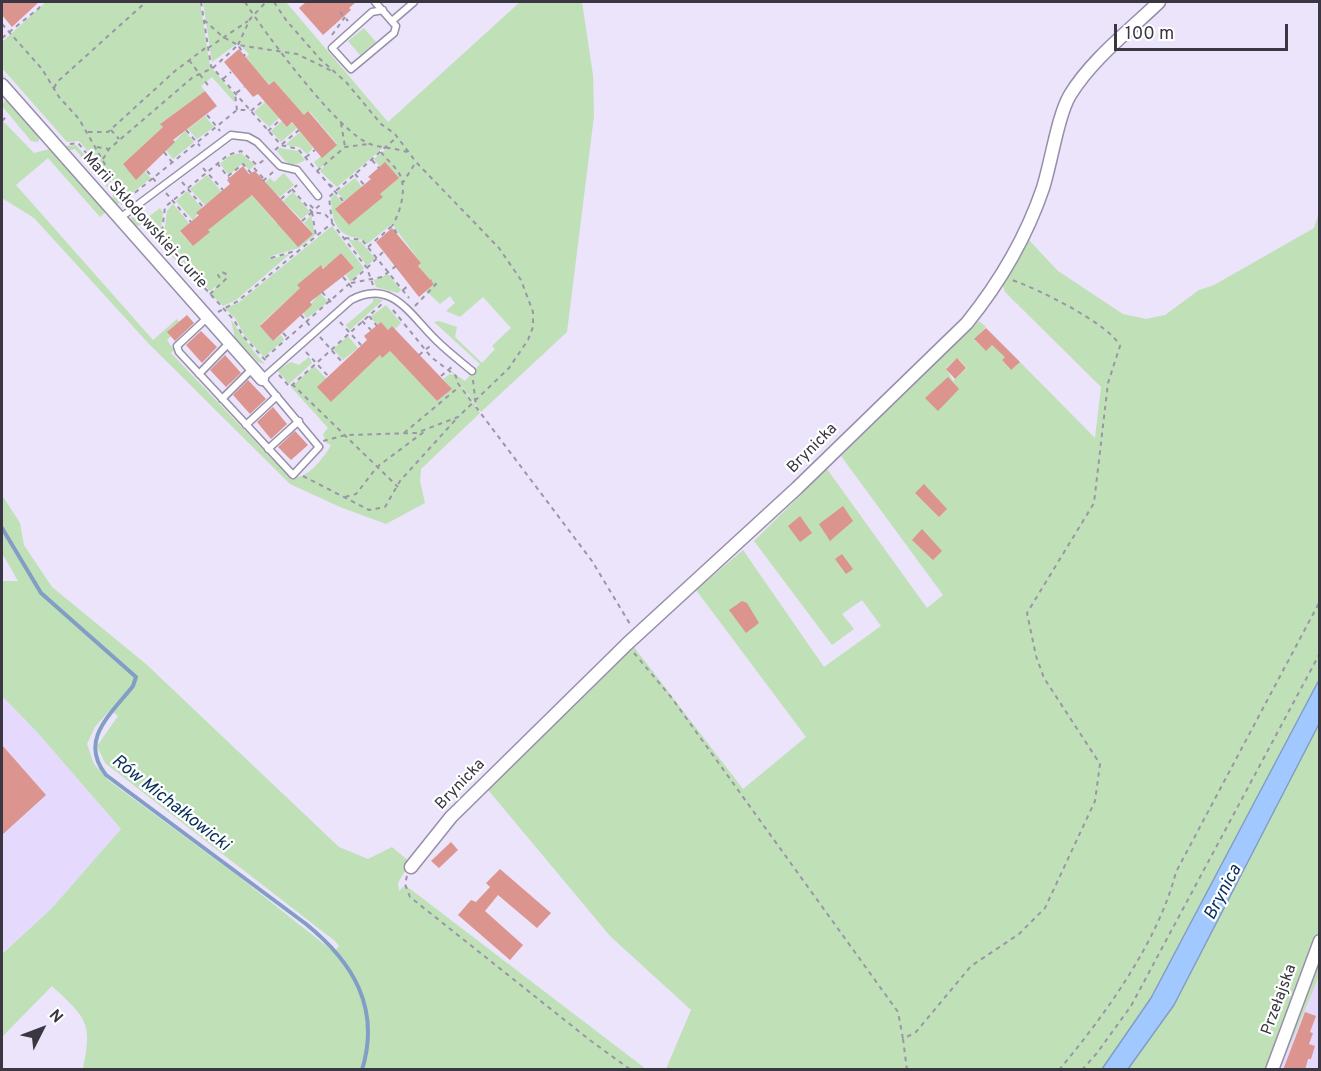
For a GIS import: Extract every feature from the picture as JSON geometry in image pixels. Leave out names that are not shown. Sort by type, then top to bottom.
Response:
[{"type":"street","name":"Brynicka","points":[[411,867],[451,817],[636,634],[797,488],[967,323],[1001,276],[1024,236],[1043,187],[1069,97],[1083,76],[1159,2]]},
{"type":"street","name":"Marii Skłodowskiej-Curie","points":[[2,85],[230,342],[259,363],[262,379]]},
{"type":"street","name":"Przełajska","points":[[1272,1070],[1320,941]]},
{"type":"lane","points":[[375,2],[392,21],[396,26],[394,33],[351,69],[332,48],[372,12],[382,10]]},
{"type":"lane","points":[[392,21],[414,2]]},
{"type":"lane","points":[[119,219],[231,135],[248,137],[270,154],[280,166],[297,171],[318,196]]},
{"type":"lane","points":[[208,317],[177,346],[179,352],[293,475],[315,454],[318,444],[262,379],[351,300],[362,294],[376,292],[400,303],[436,340],[472,371]]},
{"type":"lane","points":[[199,374],[230,342]]},
{"type":"lane","points":[[222,399],[259,363]]},
{"type":"lane","points":[[246,425],[277,396]]},
{"type":"lane","points":[[268,449],[299,420]]},
{"type":"path","points":[[38,2],[41,6]]},
{"type":"path","points":[[2,38],[43,2]]},
{"type":"path","points":[[54,88],[57,82],[146,2]]},
{"type":"path","points":[[201,2],[213,68],[268,131],[279,147],[298,149],[344,202]]},
{"type":"path","points":[[246,2],[280,52],[341,122],[371,144]]},
{"type":"path","points":[[103,159],[109,149],[120,139],[198,75],[213,68],[238,45],[249,21],[266,2]]},
{"type":"path","points":[[274,2],[286,20],[320,59],[338,75],[381,124],[397,137],[416,162],[469,214],[514,267],[532,312],[533,327],[528,340],[501,379],[475,405],[458,417],[416,433],[346,435],[318,444]]},
{"type":"path","points":[[340,12],[350,23]]},
{"type":"path","points":[[204,20],[223,37],[238,45],[297,54],[338,75]]},
{"type":"path","points":[[88,132],[104,133],[111,130],[189,60],[249,21]]},
{"type":"path","points":[[2,24],[88,132],[107,168],[108,179]]},
{"type":"path","points":[[238,45],[245,56]]},
{"type":"path","points":[[189,60],[198,75],[210,88]]},
{"type":"path","points":[[223,79],[231,72]]},
{"type":"path","points":[[50,82],[57,82]]},
{"type":"path","points":[[235,94],[244,87]]},
{"type":"path","points":[[235,94],[237,110]]},
{"type":"path","points":[[126,200],[237,110],[250,111],[264,100]]},
{"type":"path","points":[[207,115],[216,127]]},
{"type":"path","points":[[2,121],[6,117]]},
{"type":"path","points":[[268,131],[280,120]]},
{"type":"path","points":[[341,122],[345,147]]},
{"type":"path","points":[[111,130],[120,139]]},
{"type":"path","points":[[186,130],[197,142]]},
{"type":"path","points":[[279,147],[298,130]]},
{"type":"path","points":[[302,221],[397,137]]},
{"type":"path","points":[[317,171],[345,147],[371,144],[409,153]]},
{"type":"path","points":[[96,147],[109,149]]},
{"type":"path","points":[[303,163],[315,150]]},
{"type":"path","points":[[161,240],[165,207],[228,154],[241,151],[256,166],[263,180],[269,176]]},
{"type":"path","points":[[164,152],[172,162]]},
{"type":"path","points":[[368,247],[392,226],[400,212],[402,184],[400,175],[381,152]]},
{"type":"path","points":[[217,163],[228,177],[243,165],[250,172],[270,154]]},
{"type":"path","points":[[372,160],[379,168]]},
{"type":"path","points":[[402,184],[416,162]]},
{"type":"path","points":[[147,171],[153,178]]},
{"type":"path","points":[[207,172],[223,190]]},
{"type":"path","points":[[355,174],[364,185]]},
{"type":"path","points":[[281,198],[304,179]]},
{"type":"path","points":[[187,189],[203,207]]},
{"type":"path","points":[[292,189],[313,211],[325,214],[332,222],[367,268],[374,287]]},
{"type":"path","points":[[328,197],[332,222]]},
{"type":"path","points":[[173,201],[191,222]]},
{"type":"path","points":[[310,205],[313,211],[316,236]]},
{"type":"path","points":[[223,308],[238,301],[332,222]]},
{"type":"path","points":[[392,226],[398,235]]},
{"type":"path","points":[[345,238],[362,240],[415,306],[436,284],[431,280]]},
{"type":"path","points":[[271,258],[298,250]]},
{"type":"path","points":[[259,363],[308,323],[384,251]]},
{"type":"path","points":[[350,285],[388,273],[396,266]]},
{"type":"path","points":[[903,1040],[916,1032],[971,966],[1019,934],[1046,908],[1095,801],[1100,764],[1044,678],[1036,656],[1027,613],[1094,503],[1108,383],[1120,346],[1116,337],[1096,322],[1029,285],[1001,276]]},
{"type":"path","points":[[343,277],[350,285]]},
{"type":"path","points":[[210,294],[222,281]]},
{"type":"path","points":[[402,292],[409,285]]},
{"type":"path","points":[[322,292],[331,302]]},
{"type":"path","points":[[273,368],[290,387],[385,301],[426,350],[456,376],[460,386],[592,561],[636,634]]},
{"type":"path","points":[[301,315],[308,323]]},
{"type":"path","points":[[369,316],[377,326]]},
{"type":"path","points":[[362,321],[371,330]]},
{"type":"path","points":[[345,327],[361,345]]},
{"type":"path","points":[[283,333],[289,339]]},
{"type":"path","points":[[327,345],[342,362]]},
{"type":"path","points":[[419,355],[426,350]]},
{"type":"path","points":[[312,358],[329,377]]},
{"type":"path","points":[[441,376],[448,371]]},
{"type":"path","points":[[472,371],[475,405]]},
{"type":"path","points":[[292,384],[398,487]]},
{"type":"path","points":[[404,433],[460,386]]},
{"type":"path","points":[[296,473],[369,510],[379,509],[390,503],[398,487],[458,417]]},
{"type":"path","points":[[344,497],[356,494],[377,467],[430,428]]},
{"type":"path","points":[[1059,1070],[1094,1028],[1127,977],[1170,898],[1176,872],[1320,601]]},
{"type":"path","points":[[627,644],[671,697],[898,1012],[907,1070]]},
{"type":"path","points":[[1082,1070],[1131,1006],[1320,653]]},
{"type":"path","points":[[411,867],[405,884],[410,897],[591,1041],[631,1070]]},
{"type":"shaded area","points":[[2,696],[37,732],[121,829],[52,908],[2,953]]},
{"type":"shaded area","points":[[1319,974],[1319,1069],[1280,1069]]},
{"type":"green space","points":[[46,2],[200,2],[210,66],[234,94],[235,103],[212,77],[201,86],[205,91],[161,123],[163,127],[123,164],[136,179],[145,172],[151,178],[127,197],[79,141],[67,142],[2,68],[2,42]]},
{"type":"green space","points":[[203,2],[286,2],[388,122],[520,2],[582,2],[593,75],[594,116],[567,332],[481,412],[451,371],[465,381],[480,364],[434,322],[439,321],[457,327],[455,337],[482,363],[495,349],[492,346],[511,328],[483,297],[460,317],[446,311],[455,303],[450,296],[440,304],[426,291],[434,284],[418,266],[421,263],[392,224],[367,244],[348,236],[337,227],[332,213],[331,198],[335,194],[343,203],[336,209],[349,225],[382,197],[380,194],[399,178],[385,163],[380,167],[374,159],[386,149],[384,147],[337,187],[320,171],[329,160],[319,169],[314,162],[337,144],[309,111],[304,115],[274,81],[269,85],[246,57],[249,54],[238,43],[212,62]]},
{"type":"green space","points":[[364,28],[376,42],[360,55],[348,41]]},
{"type":"green space","points":[[2,74],[65,146],[76,145],[123,200],[115,206],[112,203],[113,194],[75,149],[66,151],[2,77]]},
{"type":"green space","points":[[6,98],[40,137],[38,142],[31,141],[2,106]]},
{"type":"green space","points":[[265,102],[279,118],[269,127],[254,112]]},
{"type":"green space","points":[[205,116],[214,127],[197,139],[188,129]]},
{"type":"green space","points":[[3,121],[34,153],[50,149],[106,212],[100,217],[48,158],[16,185],[153,340],[177,319],[179,322],[168,332],[171,336],[167,340],[174,350],[171,353],[270,457],[294,477],[310,471],[331,445],[326,443],[323,434],[328,428],[291,387],[314,366],[327,379],[318,387],[331,402],[380,355],[383,357],[390,351],[437,401],[452,389],[443,379],[450,374],[454,375],[480,413],[421,469],[420,481],[425,503],[386,524],[340,507],[290,484],[149,344],[34,218],[2,198]]},
{"type":"green space","points":[[282,121],[287,127],[292,123],[297,128],[281,142],[271,131]]},
{"type":"green space","points":[[185,131],[194,142],[173,159],[166,150]]},
{"type":"green space","points":[[300,132],[313,148],[307,154],[299,147],[285,145]]},
{"type":"green space","points":[[280,148],[298,151],[305,160],[296,164],[289,163],[277,151]]},
{"type":"green space","points":[[241,153],[255,165],[249,170],[243,163],[229,175],[220,164],[229,156]]},
{"type":"green space","points":[[284,173],[294,185],[280,197],[264,183],[270,178],[274,182]]},
{"type":"green space","points":[[207,175],[222,192],[205,205],[190,189]]},
{"type":"green space","points":[[355,178],[362,187],[345,201],[337,192]]},
{"type":"green space","points":[[187,191],[202,208],[193,220],[176,201]]},
{"type":"green space","points":[[293,192],[310,212],[301,219],[283,201]]},
{"type":"green space","points":[[252,195],[276,223],[313,234],[304,223],[311,215],[315,235],[299,248],[271,256],[273,259],[291,253],[236,300],[223,306],[211,294],[218,285],[210,291],[163,240],[167,211],[173,204],[189,223],[180,232],[193,246],[209,232],[208,229]]},
{"type":"green space","points":[[160,208],[163,213],[160,237],[137,211],[142,210],[148,217]]},
{"type":"green space","points":[[134,213],[221,307],[141,224],[134,228],[130,220]]},
{"type":"green space","points":[[1319,213],[1320,974],[1280,1069],[666,1069],[691,1010],[610,936],[484,785],[622,654],[634,647],[743,789],[806,737],[696,590],[743,550],[824,667],[881,626],[862,600],[842,614],[854,629],[832,645],[754,541],[827,469],[927,608],[943,595],[841,456],[979,321],[986,327],[974,340],[985,350],[992,345],[999,351],[1001,349],[1010,352],[1002,360],[1010,370],[1020,362],[1095,438],[1101,387],[1005,292],[1002,284],[1028,239],[1058,271],[1123,314],[1146,319],[1165,315],[1199,290],[1214,285],[1314,228]],"holes":[[[957,358],[967,368],[953,381],[946,368]]]},
{"type":"green space","points":[[332,226],[364,268],[351,282],[346,275],[354,268],[341,253],[324,268],[320,266],[298,285],[300,288],[260,325],[273,341],[281,335],[284,340],[264,357],[244,335],[236,319],[225,308],[238,303]]},
{"type":"green space","points":[[348,239],[361,242],[375,258],[367,266]]},
{"type":"green space","points":[[388,274],[401,290],[398,293],[376,287],[374,280]]},
{"type":"green space","points":[[320,293],[328,302],[307,318],[303,313]]},
{"type":"green space","points":[[373,298],[383,300],[350,330],[346,325],[373,302]]},
{"type":"green space","points":[[386,305],[401,323],[395,329],[392,326],[388,330],[381,322],[377,325],[370,317]]},
{"type":"green space","points":[[231,320],[265,364],[258,362],[235,338]]},
{"type":"green space","points":[[348,336],[358,348],[343,360],[333,349]]},
{"type":"green space","points":[[309,357],[312,363],[289,384],[277,370],[291,362],[299,365]]},
{"type":"green space","points":[[2,495],[20,523],[24,545],[52,587],[146,664],[339,847],[368,859],[392,847],[410,862],[398,883],[399,891],[405,885],[646,1069],[83,1069],[87,1041],[84,1022],[73,1006],[52,986],[2,1037],[2,954],[52,908],[121,829],[37,732],[2,696],[2,581],[18,581],[2,553]],"holes":[[[110,710],[118,716],[97,746],[105,763],[335,941],[339,946],[334,952],[238,876],[108,780],[94,764],[87,744],[95,727]]]},
{"type":"water","name":"Brynica","points":[[1319,680],[1319,724],[1174,1005],[1128,1069],[1102,1069],[1151,998]]},
{"type":"building","points":[[2,2],[39,2],[12,27],[2,15]]},
{"type":"building","points":[[306,2],[356,2],[349,8],[351,10],[323,35],[299,8]]},
{"type":"building","points":[[239,49],[269,85],[274,81],[304,115],[308,111],[337,145],[322,158],[292,122],[287,127],[258,94],[253,97],[224,62]]},
{"type":"building","points":[[205,91],[217,106],[173,140],[175,142],[136,180],[123,164],[163,127],[160,124]]},
{"type":"building","points":[[385,162],[399,178],[380,194],[383,197],[349,225],[335,209],[371,179],[368,177]]},
{"type":"building","points":[[243,166],[249,174],[255,171],[313,234],[298,247],[252,195],[208,230],[210,232],[193,246],[180,231],[199,215],[196,213],[230,184],[227,180]]},
{"type":"building","points":[[392,228],[421,263],[418,266],[434,284],[419,297],[376,242]]},
{"type":"building","points":[[341,253],[354,268],[310,302],[312,305],[273,341],[260,326],[300,288],[297,285],[321,265],[323,269]]},
{"type":"building","points":[[187,315],[194,323],[175,341],[167,332]]},
{"type":"building","points":[[381,322],[388,330],[392,326],[452,389],[437,401],[390,351],[382,358],[380,355],[331,402],[317,387],[367,340],[364,336]]},
{"type":"building","points":[[986,328],[1020,362],[1011,370],[1002,360],[1005,357],[992,345],[986,351],[974,339]]},
{"type":"building","points":[[201,331],[217,347],[202,363],[186,345]]},
{"type":"building","points":[[225,355],[241,373],[226,387],[210,370]]},
{"type":"building","points":[[957,358],[966,368],[955,379],[946,369]]},
{"type":"building","points":[[948,377],[959,389],[938,411],[925,398]]},
{"type":"building","points":[[248,380],[266,399],[250,414],[233,395]]},
{"type":"building","points":[[273,407],[287,424],[271,439],[257,422]]},
{"type":"building","points":[[295,431],[308,445],[291,460],[278,447]]},
{"type":"building","points":[[924,484],[947,509],[939,517],[915,493]]},
{"type":"building","points":[[843,506],[853,521],[830,541],[819,524]]},
{"type":"building","points":[[800,516],[812,533],[800,542],[788,526]]},
{"type":"building","points":[[922,529],[942,551],[933,560],[912,540]]},
{"type":"building","points":[[842,554],[853,569],[846,574],[835,559]]},
{"type":"building","points":[[742,601],[747,603],[759,623],[746,633],[729,610]]},
{"type":"building","points":[[2,745],[46,795],[2,835]]},
{"type":"building","points":[[451,842],[458,850],[439,868],[431,861]]},
{"type":"building","points":[[500,869],[551,913],[537,928],[498,895],[485,911],[523,945],[510,960],[458,915],[471,900],[476,902],[490,887],[486,883]]},
{"type":"building","points":[[1305,1012],[1316,1016],[1310,1032],[1313,1033],[1309,1044],[1315,1046],[1311,1059],[1308,1059],[1305,1070],[1283,1070]]},
{"type":"waterway","name":"Rów Michałkowicki","points":[[2,528],[41,593],[136,677],[133,686],[107,717],[96,739],[95,750],[98,762],[106,775],[306,924],[337,954],[359,988],[365,1007],[368,1026],[367,1047],[362,1070]]}]
